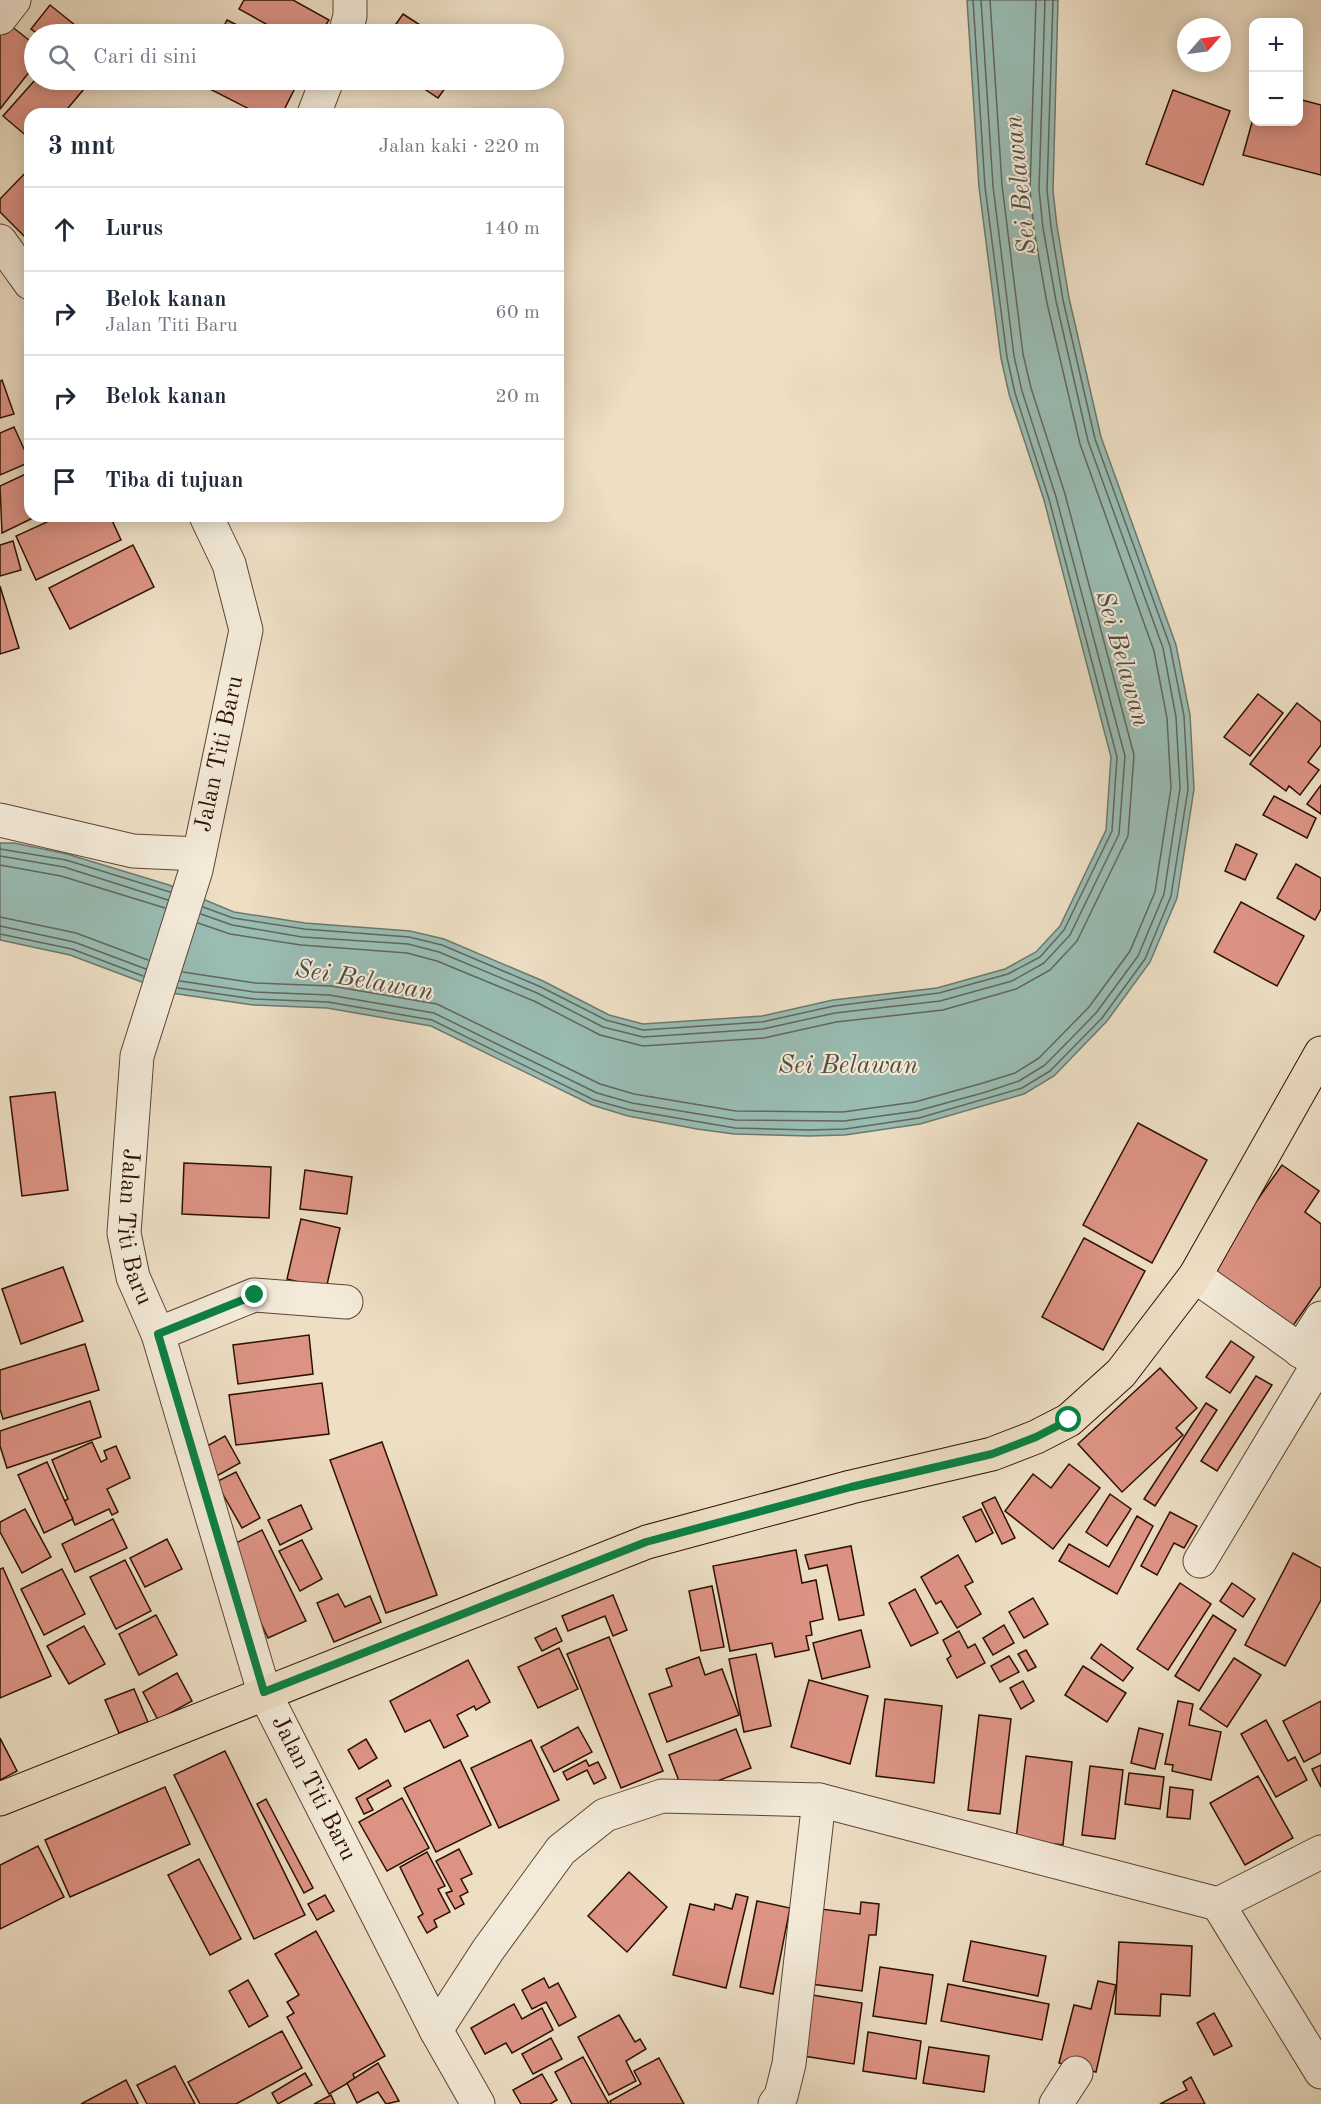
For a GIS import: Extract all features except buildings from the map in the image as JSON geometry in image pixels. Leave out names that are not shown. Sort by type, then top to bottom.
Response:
[{"type":"main road","points":[[0,1800],[264,1692],[646,1542],[851,1487],[992,1454],[1036,1437],[1069,1420],[1121,1372],[1195,1276],[1321,1053]]},
{"type":"street","points":[[0,18],[14,0]]},
{"type":"street","points":[[348,24],[350,0]]},
{"type":"street","points":[[316,108],[323,90]]},
{"type":"street","points":[[0,242],[24,275]]},
{"type":"street","name":"Jalan Titi Baru","points":[[209,522],[229,564],[246,630],[197,862],[137,1056],[124,1233],[133,1277],[158,1334],[264,1692],[436,2030],[478,2104]]},
{"type":"street","points":[[0,820],[133,851],[197,862]]},
{"type":"street","points":[[1195,1276],[1313,1360]]},
{"type":"street","points":[[158,1334],[255,1295],[346,1302]]},
{"type":"street","points":[[1200,1561],[1313,1360],[1321,1318]]},
{"type":"street","points":[[436,2030],[488,1950],[561,1850],[605,1815],[662,1796],[819,1800],[1218,1904],[1321,1852]]},
{"type":"street","points":[[775,2104],[781,2096],[789,2064],[819,1800]]},
{"type":"street","points":[[1218,1904],[1321,2072]]},
{"type":"street","points":[[1056,2104],[1076,2073]]},
{"type":"water","name":"Sei Belawan","points":[[967,0],[1058,0],[1053,191],[1069,298],[1101,437],[1176,645],[1190,715],[1194,789],[1177,898],[1150,962],[1107,1021],[1054,1076],[1024,1094],[920,1124],[845,1135],[734,1134],[628,1116],[592,1105],[431,1026],[327,1008],[253,1005],[171,993],[70,955],[0,940],[0,843],[14,843],[67,854],[169,885],[234,912],[305,923],[410,931],[444,939],[543,981],[609,1015],[643,1024],[762,1016],[833,1000],[937,988],[1005,969],[1036,952],[1060,926],[1106,830],[1111,757],[1044,500],[1009,394],[1001,358],[979,187]]},
{"type":"route","points":[[255,1295],[158,1334],[264,1692],[646,1542],[851,1487],[992,1454],[1036,1437],[1069,1420]]}]
